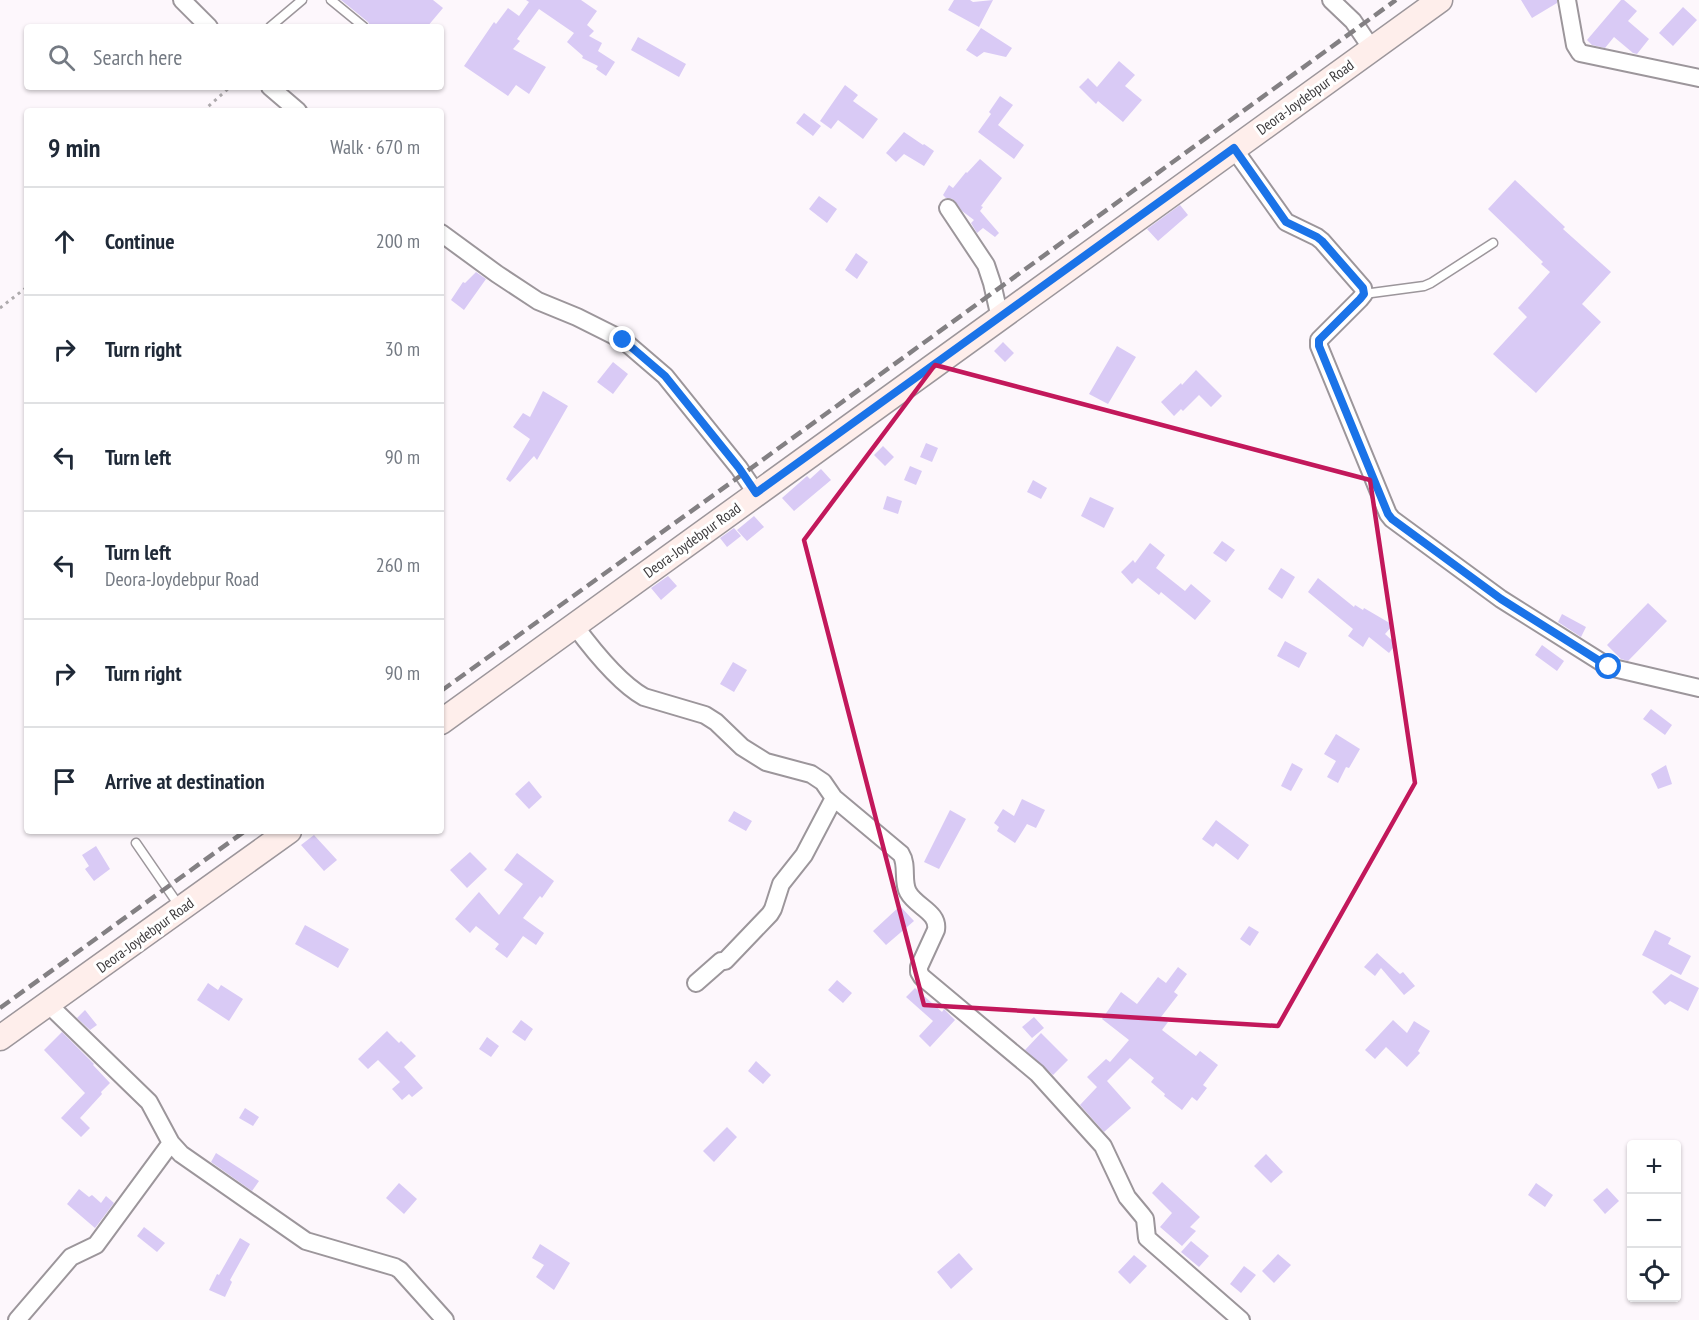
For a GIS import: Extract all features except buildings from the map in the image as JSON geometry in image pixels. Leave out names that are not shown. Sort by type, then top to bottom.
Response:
[{"type":"street","points":[[182,0],[206,24]]},
{"type":"street","points":[[1331,0],[1353,21],[1372,49]]},
{"type":"street","name":"Deora-Joydebpur Road","points":[[444,720],[1440,0]]},
{"type":"street","points":[[1567,0],[1575,45],[1580,53],[1699,78]]},
{"type":"street","points":[[274,90],[294,108]]},
{"type":"street","points":[[1234,148],[1286,222],[1322,241],[1363,288],[1364,294],[1319,340],[1319,346],[1392,519],[1501,599],[1609,667],[1699,688]]},
{"type":"street","points":[[948,208],[986,265],[1000,318]]},
{"type":"street","points":[[444,234],[538,301],[623,340],[665,376],[739,468],[756,493]]},
{"type":"street","points":[[574,626],[599,658],[636,692],[644,697],[710,718],[753,755],[766,762],[811,774],[823,782],[834,798],[901,854],[904,858],[907,890],[935,918],[937,925],[919,972],[1036,1073],[1103,1146],[1127,1197],[1142,1215],[1147,1238],[1241,1320]]},
{"type":"street","points":[[696,983],[724,961],[770,914],[781,884],[804,855],[834,798]]},
{"type":"street","name":"Deora-Joydebpur Road","points":[[0,1038],[285,834]]},
{"type":"street","points":[[48,1004],[149,1102],[171,1143],[181,1154],[306,1240],[400,1270],[445,1320]]},
{"type":"street","points":[[17,1320],[71,1257],[96,1245],[171,1143]]},
{"type":"lane","points":[[274,24],[303,0]]},
{"type":"lane","points":[[331,0],[360,24]]},
{"type":"lane","points":[[1364,294],[1424,286],[1493,243]]},
{"type":"lane","points":[[136,843],[181,909]]},
{"type":"path","points":[[206,108],[227,90]]},
{"type":"path","points":[[0,308],[24,289]]},
{"type":"highlighted area","points":[[935,365],[1370,480],[1415,783],[1278,1026],[924,1005],[804,540]]},
{"type":"railway","points":[[444,689],[1396,0]]},
{"type":"railway","points":[[0,1008],[241,834]]},
{"type":"route","points":[[623,340],[665,376],[739,468],[756,493],[1234,148],[1286,222],[1322,241],[1363,288],[1364,294],[1319,340],[1319,346],[1388,514],[1501,599],[1609,667]]}]
